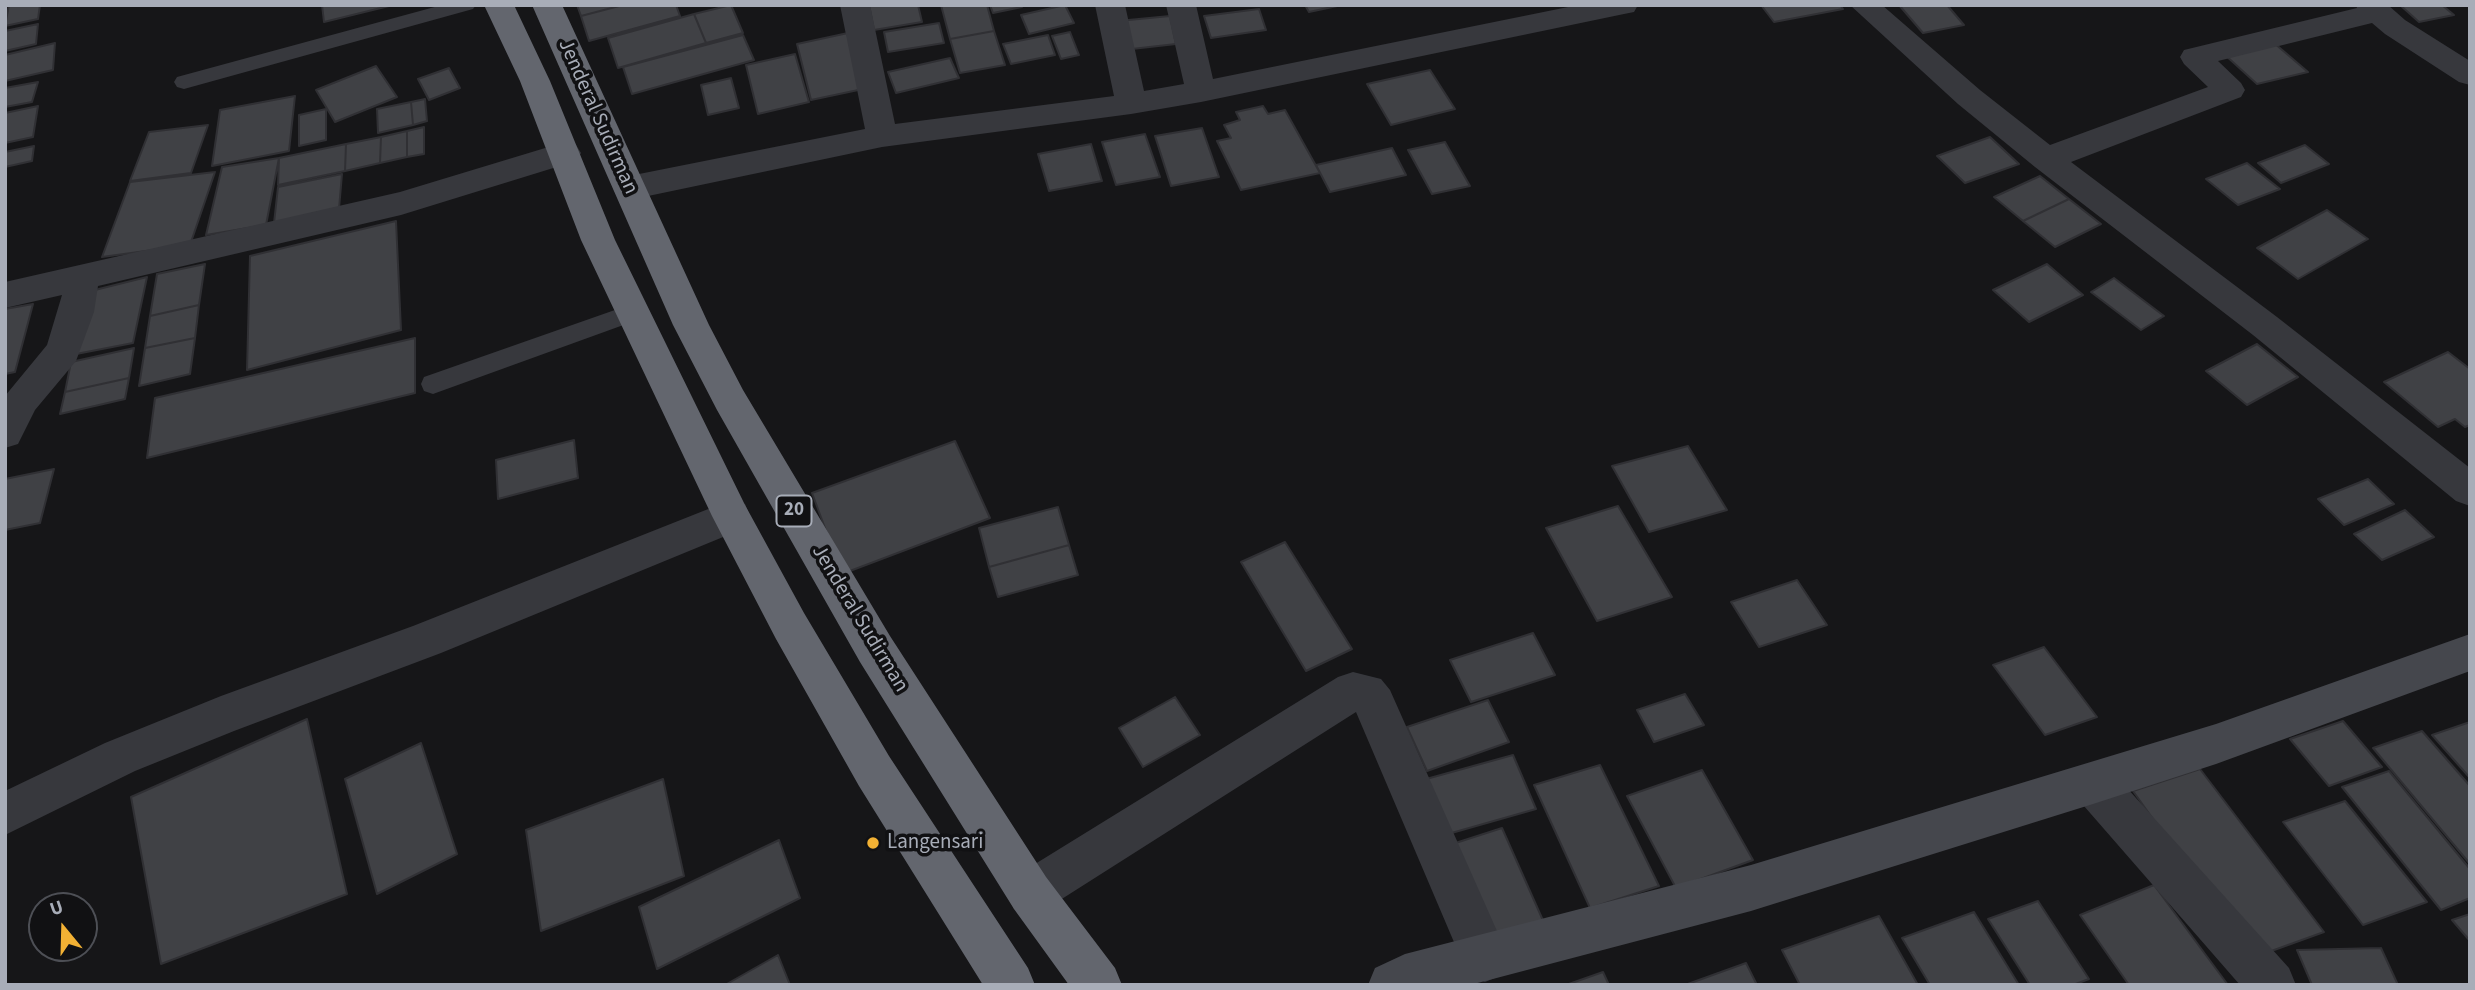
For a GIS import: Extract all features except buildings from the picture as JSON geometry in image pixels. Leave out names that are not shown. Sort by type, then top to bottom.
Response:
[{"type":"highway","name":"Jenderal Sudirman","points":[[499,5],[565,153],[598,240],[732,516],[790,626],[874,771],[1011,985]]},
{"type":"highway","name":"Jenderal Sudirman","points":[[547,5],[691,326],[737,411],[875,649],[1030,893],[1098,985]]},
{"type":"street","points":[[855,5],[882,136]]},
{"type":"street","points":[[1110,5],[1131,104]]},
{"type":"street","points":[[1181,5],[1201,92]]},
{"type":"street","points":[[629,188],[882,136],[1131,104],[1201,92],[1493,18],[1624,5]]},
{"type":"street","points":[[1864,5],[1969,97],[2046,159],[2265,326],[2470,489]]},
{"type":"street","points":[[2046,159],[2230,90],[2195,57],[2374,9],[2395,27],[2470,75]]},
{"type":"street","points":[[5,295],[377,209],[516,170],[565,153]]},
{"type":"street","points":[[5,433],[21,401],[63,351],[76,313],[82,276]]},
{"type":"street","points":[[5,814],[120,757],[221,716],[426,640],[732,516]]},
{"type":"street","points":[[1392,985],[1405,978],[1751,888],[2093,783],[2216,744],[2470,652]]},
{"type":"street","points":[[1030,893],[1353,691],[1366,694],[1375,704],[1485,958]]},
{"type":"street","points":[[2093,783],[2272,985]]},
{"type":"lane","points":[[184,82],[466,5]]},
{"type":"lane","points":[[433,384],[632,313]]},
{"type":"place","name":"Langensari","points":[[873,843]]}]
